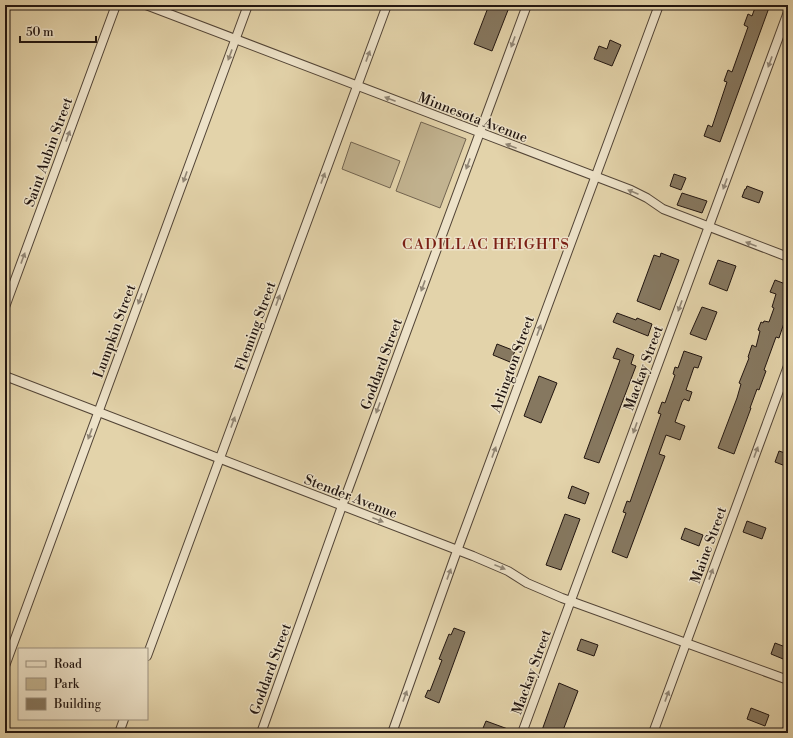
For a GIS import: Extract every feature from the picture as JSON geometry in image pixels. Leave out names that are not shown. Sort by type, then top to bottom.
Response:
[{"type":"street","name":"Saint Aubin Street","points":[[5,307],[116,5]]},
{"type":"street","name":"Minnesota Avenue","points":[[146,5],[595,178],[631,190],[647,198],[663,209],[709,228],[788,257]]},
{"type":"street","name":"Lumpkin Street","points":[[5,666],[248,5]]},
{"type":"street","name":"Fleming Street","points":[[148,653],[387,5]]},
{"type":"street","name":"Goddard Street","points":[[261,733],[342,506],[527,5]]},
{"type":"street","name":"Arlington Street","points":[[392,733],[457,551],[659,5]]},
{"type":"street","name":"Mackay Street","points":[[522,733],[788,12]]},
{"type":"street","name":"Maine Street","points":[[653,733],[788,366]]},
{"type":"street","name":"Stender Avenue","points":[[5,376],[508,571],[527,583],[571,601],[788,680]]},
{"type":"street","points":[[119,733],[124,720]]},
{"type":"street","points":[[786,733],[788,727]]},
{"type":"green space","points":[[421,122],[466,139],[440,208],[396,191]]},
{"type":"green space","points":[[351,142],[400,161],[390,188],[342,169]]},
{"type":"building","points":[[489,5],[510,5],[492,51],[474,44]]},
{"type":"building","points":[[756,5],[770,5],[720,142],[704,136],[708,125],[712,127],[727,82],[724,81],[728,70],[732,72],[748,27],[744,25],[748,14],[752,16]]},
{"type":"building","points":[[610,40],[621,45],[612,66],[594,59],[599,46],[607,49]]},
{"type":"building","points":[[674,174],[686,178],[681,190],[670,186]]},
{"type":"building","points":[[747,186],[763,192],[759,203],[742,197]]},
{"type":"building","points":[[682,193],[707,201],[702,213],[677,205]]},
{"type":"building","points":[[661,253],[679,260],[660,310],[637,301],[654,255],[660,257]]},
{"type":"building","points":[[718,260],[736,266],[727,291],[709,284]]},
{"type":"building","points":[[775,280],[788,285],[788,311],[779,338],[776,337],[764,370],[766,371],[759,390],[757,389],[734,454],[718,448],[737,398],[741,384],[739,383],[749,358],[752,345],[756,347],[760,331],[758,330],[761,322],[769,322],[774,308],[772,307],[776,294],[770,292]]},
{"type":"building","points":[[702,307],[717,312],[706,340],[690,334]]},
{"type":"building","points":[[617,313],[636,320],[637,318],[652,324],[648,336],[613,322]]},
{"type":"building","points":[[497,344],[515,351],[510,362],[493,355]]},
{"type":"building","points":[[617,348],[634,355],[631,364],[636,366],[599,463],[584,458],[620,360],[613,358]]},
{"type":"building","points":[[684,351],[702,357],[698,368],[694,367],[686,390],[692,392],[689,401],[684,399],[682,402],[675,422],[685,426],[680,440],[666,435],[659,454],[665,456],[627,558],[612,552],[626,513],[623,512],[627,501],[630,502],[661,414],[658,413],[662,402],[665,403],[675,375],[673,374],[675,367],[678,368]]},
{"type":"building","points":[[539,376],[557,383],[541,423],[524,416]]},
{"type":"building","points":[[779,451],[788,454],[788,467],[775,462]]},
{"type":"building","points":[[572,486],[589,493],[585,504],[568,498]]},
{"type":"building","points":[[565,514],[580,519],[561,570],[546,565]]},
{"type":"building","points":[[747,521],[766,528],[762,539],[743,532]]},
{"type":"building","points":[[685,528],[703,535],[699,546],[681,539]]},
{"type":"building","points":[[454,628],[465,632],[439,703],[425,697],[428,690],[430,691],[442,660],[439,659],[449,634],[451,635]]},
{"type":"building","points":[[581,639],[598,645],[594,656],[577,650]]},
{"type":"building","points":[[775,643],[788,648],[788,661],[771,654]]},
{"type":"building","points":[[559,683],[578,691],[562,733],[541,733]]},
{"type":"building","points":[[751,708],[769,715],[765,726],[747,719]]},
{"type":"building","points":[[486,721],[516,732],[516,733],[481,733]]},
{"type":"district","name":"CADILLAC HEIGHTS","points":[[486,244]]}]
